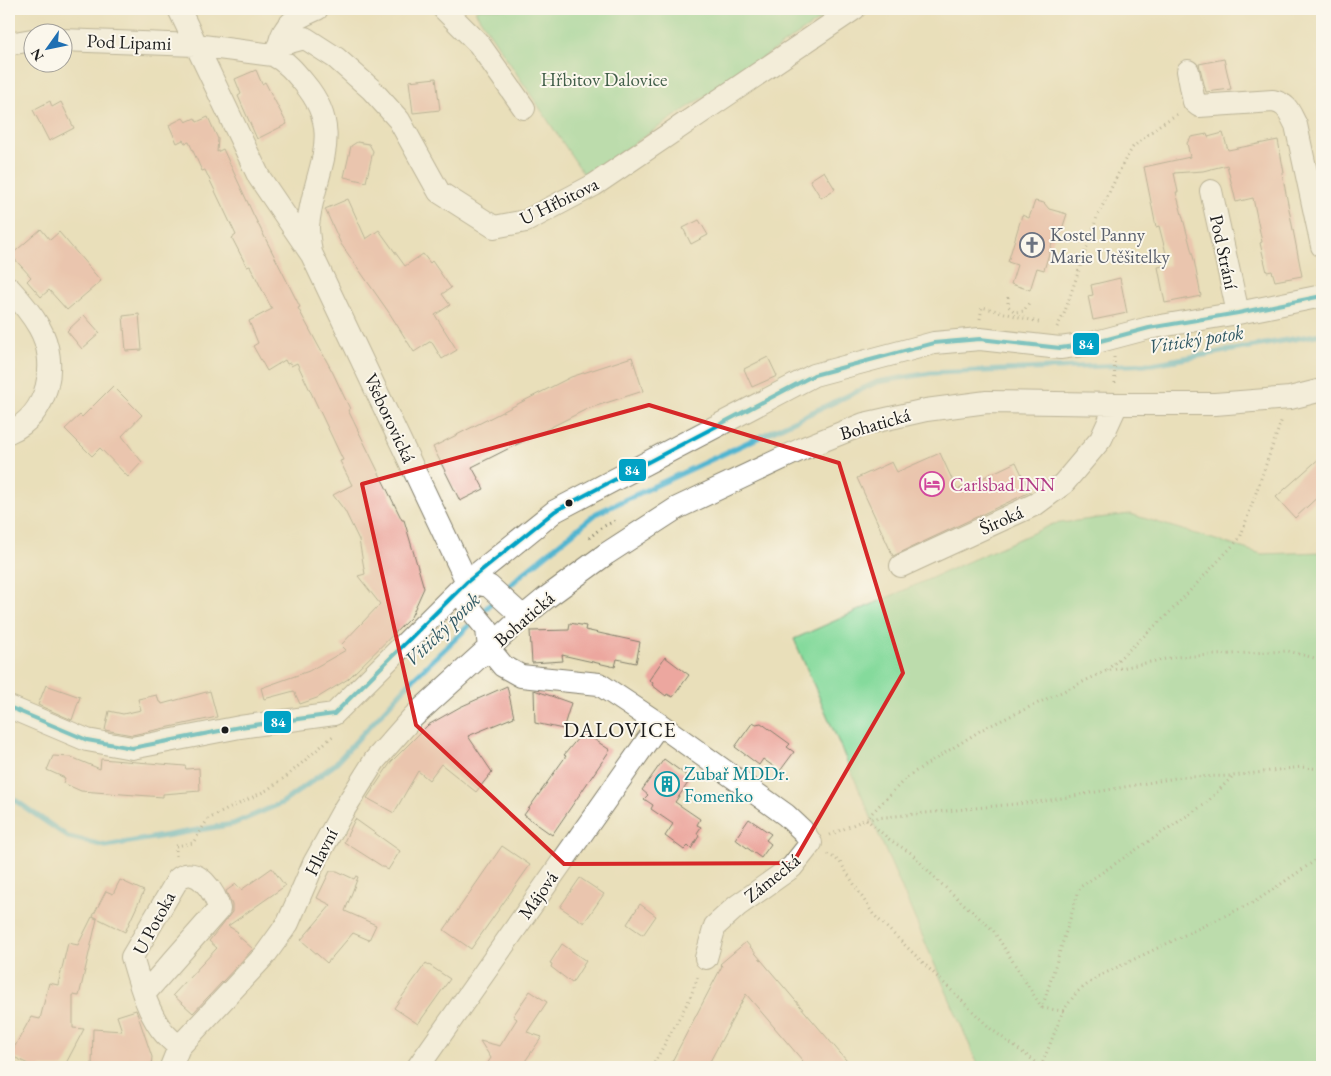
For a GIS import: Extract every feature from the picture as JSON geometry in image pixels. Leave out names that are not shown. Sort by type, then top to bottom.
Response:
[{"type":"street","name":"Všeborovická","points":[[178,9],[259,177],[312,255],[467,582]]},
{"type":"street","points":[[194,45],[276,50],[281,34],[293,19],[317,9]]},
{"type":"street","points":[[444,9],[479,44],[524,108]]},
{"type":"street","name":"U Hřbitova","points":[[276,50],[305,38],[336,58],[371,88],[399,120],[439,192],[494,227],[526,221],[594,185],[854,9]]},
{"type":"street","name":"Pod Lipami","points":[[72,40],[194,45]]},
{"type":"street","points":[[9,44],[22,42]]},
{"type":"street","name":"Všeborovická","points":[[276,50],[282,60],[307,86],[317,103],[324,121],[327,142],[312,200],[308,228],[312,255]]},
{"type":"street","points":[[1188,70],[1194,102],[1198,106],[1273,101],[1282,103],[1287,108],[1296,125],[1322,246]]},
{"type":"street","name":"Pod Strání","points":[[1211,191],[1238,313]]},
{"type":"street","points":[[9,288],[40,328],[48,352],[50,372],[46,394],[34,413],[18,428],[9,432]]},
{"type":"street","name":"Pod Strání","points":[[334,714],[467,582],[555,512],[814,375],[934,343],[980,338],[1060,348],[1089,344],[1113,346],[1149,328],[1322,296]]},
{"type":"street","name":"Bohatická","points":[[488,639],[517,612],[677,508],[804,448],[864,424],[926,410],[987,402],[1114,390],[1215,404],[1290,398],[1322,390]]},
{"type":"street","name":"Široká","points":[[901,566],[1036,504],[1063,484],[1101,439],[1114,390]]},
{"type":"street","points":[[467,582],[489,586],[517,612]]},
{"type":"street","name":"Zámecká","points":[[467,582],[468,606],[503,666],[521,676],[599,684],[659,724],[786,815],[802,830],[811,843],[792,867],[737,906],[715,926],[706,958]]},
{"type":"street","name":"Hlavní","points":[[175,1057],[265,956],[288,923],[314,863],[342,811],[375,760],[413,717],[488,639]]},
{"type":"street","points":[[9,707],[87,740],[132,748],[240,727],[334,714]]},
{"type":"street","name":"Májová","points":[[418,1067],[659,724]]},
{"type":"street","name":"U Potoka","points":[[144,994],[219,909],[217,898],[202,880],[190,874],[182,875],[178,879],[132,958],[144,994],[175,1057]]},
{"type":"path","points":[[1051,347],[1057,324],[1064,314],[1097,217],[1125,160],[1133,147],[1158,126],[1187,108],[1198,106]]},
{"type":"path","points":[[1008,297],[1008,306],[1014,314]]},
{"type":"path","points":[[1014,314],[1024,311],[1029,303]]},
{"type":"path","points":[[980,322],[982,307],[1014,314],[1048,325]]},
{"type":"path","points":[[1113,346],[1114,390]]},
{"type":"path","points":[[1106,672],[1167,615],[1240,538],[1290,398]]},
{"type":"path","points":[[587,540],[602,528],[619,519]]},
{"type":"path","points":[[866,818],[908,776],[983,729],[1106,672],[1175,657],[1288,651],[1322,660]]},
{"type":"path","points":[[176,846],[193,843],[208,819],[267,790],[315,753],[338,731],[334,714]]},
{"type":"path","points":[[811,843],[866,818],[1045,802],[1181,777],[1233,776],[1301,768],[1322,769]]},
{"type":"path","points":[[1042,1008],[1080,887],[1205,804],[1233,776]]},
{"type":"path","points":[[866,818],[890,840],[911,853],[938,881],[993,930],[1042,1008],[1063,1011]]},
{"type":"path","points":[[811,843],[840,862],[873,914],[991,1029],[1041,1067],[1063,1011],[1077,992],[1099,976],[1256,901],[1322,856]]},
{"type":"path","points":[[652,1067],[689,1000],[706,958]]},
{"type":"highlighted area","points":[[649,405],[839,463],[903,673],[793,863],[564,864],[416,725],[362,484]]},
{"type":"green space","name":"Hřbitov Dalovice","points":[[479,9],[836,9],[585,176],[475,11]]},
{"type":"green space","points":[[1130,514],[1262,554],[1322,552],[1322,1067],[979,1067],[794,639],[1053,524]]},
{"type":"building","points":[[1224,59],[1231,89],[1206,92],[1199,64]]},
{"type":"building","points":[[256,70],[262,84],[265,82],[287,124],[257,139],[238,96],[241,94],[235,79]]},
{"type":"building","points":[[436,78],[440,110],[413,113],[409,81]]},
{"type":"building","points":[[50,101],[52,107],[61,102],[74,128],[49,141],[33,110]]},
{"type":"building","points":[[208,117],[218,139],[217,152],[223,149],[253,214],[300,307],[298,308],[333,373],[350,409],[348,410],[402,520],[404,520],[424,588],[411,617],[348,679],[317,698],[300,704],[294,691],[264,699],[261,688],[309,671],[346,650],[341,645],[380,604],[358,576],[365,574],[359,540],[345,511],[333,495],[352,485],[340,461],[343,460],[297,363],[291,366],[285,360],[267,371],[253,346],[258,343],[249,321],[272,309],[250,266],[247,267],[232,238],[236,235],[205,170],[202,171],[189,142],[185,143],[183,140],[177,143],[169,125],[183,118],[186,122],[195,118],[197,122]]},
{"type":"building","points":[[1223,133],[1228,150],[1278,140],[1284,173],[1282,173],[1302,276],[1275,281],[1272,271],[1267,272],[1253,198],[1236,202],[1227,165],[1203,171],[1174,173],[1178,192],[1176,192],[1194,260],[1201,296],[1165,303],[1158,267],[1169,265],[1159,226],[1156,227],[1144,167],[1190,157],[1187,143],[1191,137],[1207,134],[1208,137]]},
{"type":"building","points":[[357,142],[369,144],[373,151],[366,182],[344,177],[351,146]]},
{"type":"building","points":[[824,171],[835,189],[821,198],[810,180]]},
{"type":"building","points":[[348,199],[366,239],[379,230],[405,266],[423,254],[430,263],[432,261],[451,288],[442,294],[450,305],[435,315],[457,350],[442,359],[431,341],[414,352],[341,244],[325,209]]},
{"type":"building","name":"Kostel Panny Marie Utěšitelky","points":[[1035,201],[1044,203],[1049,209],[1067,214],[1062,229],[1057,227],[1044,270],[1037,268],[1030,290],[1011,284],[1017,265],[1008,262],[1022,215],[1029,218]]},
{"type":"building","points":[[699,220],[708,235],[691,244],[683,228]]},
{"type":"building","points":[[41,229],[50,240],[59,232],[101,281],[67,310],[49,290],[41,297],[27,281],[31,277],[11,255]]},
{"type":"building","points":[[1120,278],[1127,313],[1093,320],[1088,296],[1093,295],[1091,285]]},
{"type":"building","points":[[139,314],[142,350],[126,351],[123,316]]},
{"type":"building","points":[[84,315],[100,333],[82,349],[67,331]]},
{"type":"building","points":[[632,357],[643,391],[587,409],[472,467],[484,489],[460,501],[433,447],[571,377]]},
{"type":"building","points":[[768,357],[777,376],[752,387],[744,369]]},
{"type":"building","points":[[113,386],[142,415],[122,436],[142,462],[128,477],[100,448],[92,456],[65,429],[80,415],[82,417]]},
{"type":"building","points":[[940,453],[957,490],[1016,462],[1030,492],[893,556],[857,478],[892,462],[897,472]]},
{"type":"building","points":[[1322,456],[1322,493],[1295,518],[1276,497]]},
{"type":"building","points":[[570,623],[586,626],[585,630],[640,642],[636,663],[617,659],[615,667],[562,655],[563,661],[532,663],[530,631],[569,630]]},
{"type":"building","points":[[665,657],[689,675],[673,697],[667,694],[666,696],[652,685],[653,683],[649,680]]},
{"type":"building","points":[[46,685],[80,697],[72,720],[38,705]]},
{"type":"building","points":[[507,686],[514,717],[468,736],[492,772],[476,792],[441,764],[429,780],[418,771],[394,813],[367,798],[391,762],[428,725],[460,707]]},
{"type":"building","points":[[534,690],[571,703],[563,729],[535,723]]},
{"type":"building","points":[[210,691],[217,717],[132,735],[105,730],[109,711],[123,714],[141,710],[138,699],[157,695],[159,702],[162,704]]},
{"type":"building","points":[[753,722],[756,724],[761,723],[790,744],[787,747],[794,752],[780,771],[763,759],[759,765],[735,747]]},
{"type":"building","points":[[583,732],[610,750],[552,835],[524,815],[566,756],[564,755]]},
{"type":"building","points":[[53,756],[71,757],[100,769],[101,759],[185,766],[186,769],[199,768],[200,791],[163,794],[163,797],[81,791],[63,783],[65,778],[47,770]]},
{"type":"building","points":[[664,759],[690,780],[675,802],[700,819],[697,825],[701,827],[697,833],[699,836],[691,849],[688,846],[684,850],[665,836],[673,824],[651,809],[653,805],[644,799],[648,795],[642,790]]},
{"type":"building","points":[[355,819],[400,851],[388,870],[344,842]]},
{"type":"building","points":[[749,819],[771,834],[766,840],[771,844],[761,858],[735,839]]},
{"type":"building","points":[[502,846],[530,865],[471,949],[444,930]]},
{"type":"building","points":[[272,868],[285,886],[228,926],[238,932],[236,934],[253,949],[193,1013],[173,995],[217,948],[209,941],[232,912],[232,905],[226,891],[236,884],[241,890]]},
{"type":"building","points":[[330,871],[337,871],[354,879],[356,876],[358,877],[345,911],[376,925],[369,940],[353,933],[327,963],[301,940],[331,905],[317,898]]},
{"type":"building","points":[[580,878],[604,894],[584,923],[560,907]]},
{"type":"building","points":[[120,880],[144,891],[125,932],[93,916],[106,891],[113,894]]},
{"type":"building","points":[[640,904],[656,916],[643,935],[627,924]]},
{"type":"building","points":[[92,917],[97,919],[79,996],[73,995],[73,1028],[84,1029],[64,1067],[34,1067],[10,1055],[31,1017],[40,1019],[49,983],[58,985],[68,943],[78,945]]},
{"type":"building","points":[[746,942],[852,1067],[808,1067],[746,994],[707,1067],[669,1067],[722,966],[720,964]]},
{"type":"building","points":[[562,944],[586,961],[572,983],[551,967],[552,964],[550,963]]},
{"type":"building","points":[[426,963],[450,979],[418,1024],[394,1008]]},
{"type":"building","points":[[530,991],[547,1002],[527,1032],[542,1037],[521,1067],[485,1067],[491,1058],[480,1041],[500,1046],[517,1019],[513,1016]]},
{"type":"building","points":[[136,1010],[152,1057],[151,1067],[92,1067],[93,1029],[122,1031],[117,1016]]},
{"type":"waterway","name":"Vitický potok","points":[[503,592],[522,574],[597,513],[877,382],[931,373],[1152,364],[1322,334]]},
{"type":"waterway","name":"Vitický potok","points":[[481,613],[496,599]]},
{"type":"waterway","name":"Vitický potok","points":[[9,796],[68,837],[106,846],[233,824],[282,803],[334,765],[413,679],[475,620]]},
{"type":"transit line","name":"84","points":[[9,707],[87,740],[132,748],[240,727],[334,714],[467,582],[555,511],[814,375],[934,343],[980,339],[1060,348],[1089,344],[1149,328],[1322,296]]},
{"type":"place","name":"Kostel Panny Marie Utěšitelky","points":[[1032,245]]},
{"type":"place","name":"Carlsbad INN","points":[[932,484]]},
{"type":"place","name":"Zubař MDDr. Fomenko","points":[[667,784]]},
{"type":"district","name":"DALOVICE","points":[[620,729]]}]
